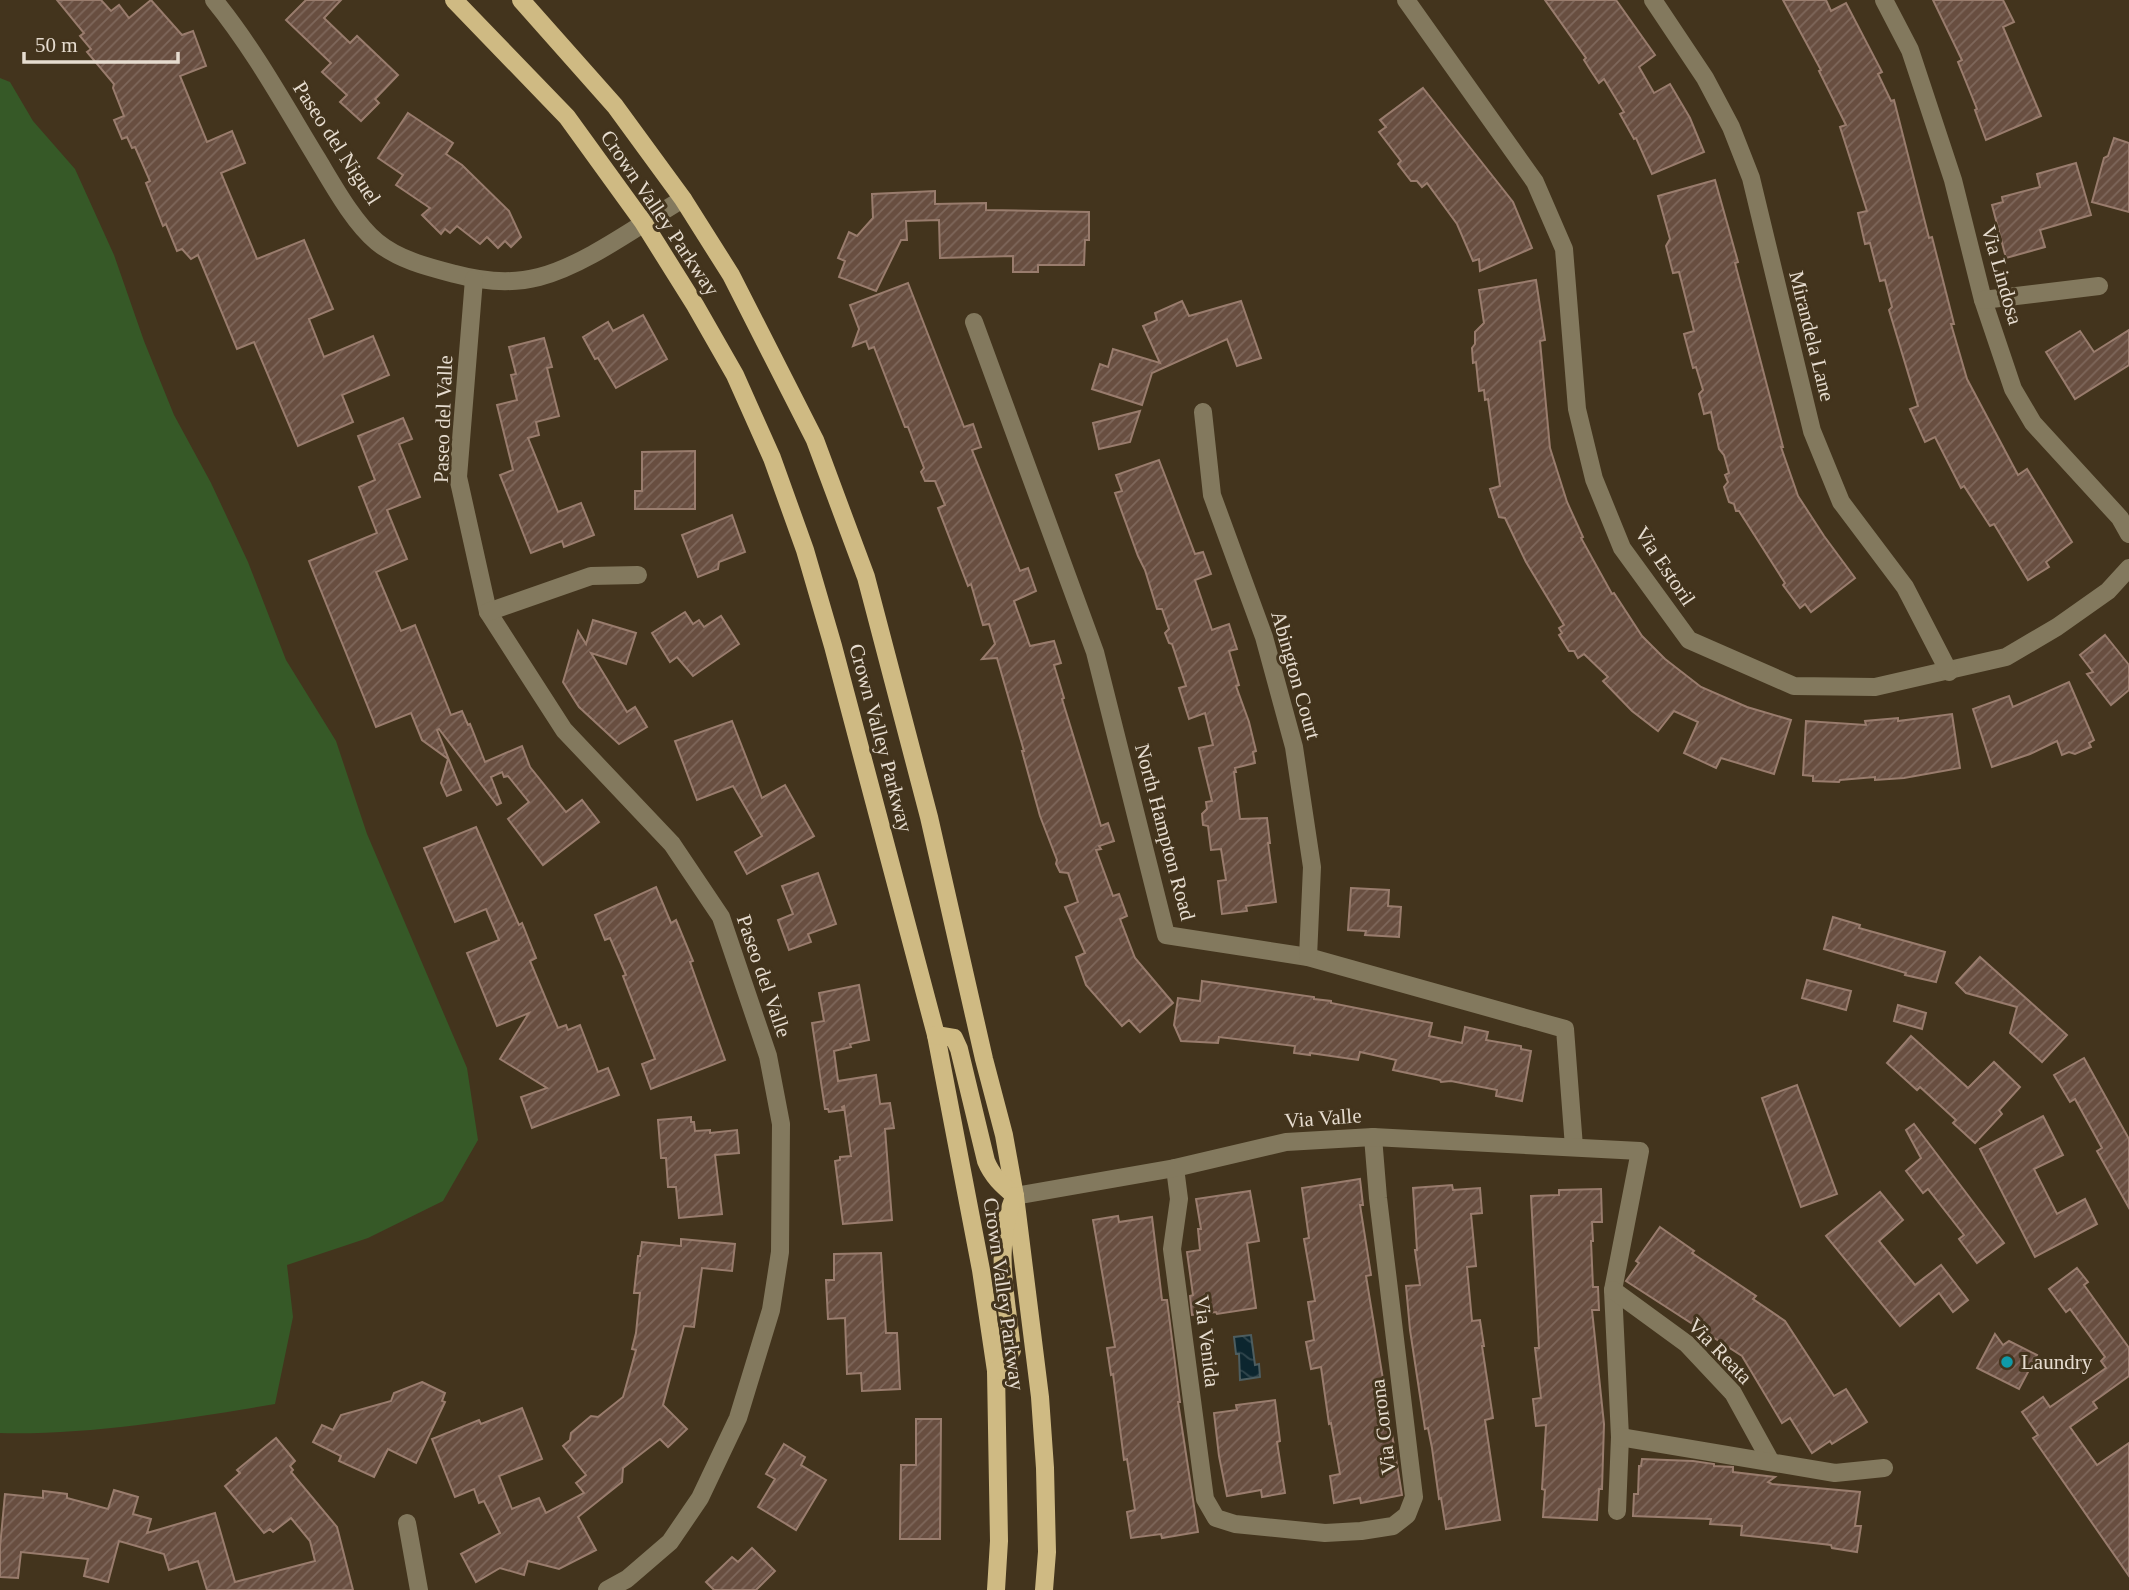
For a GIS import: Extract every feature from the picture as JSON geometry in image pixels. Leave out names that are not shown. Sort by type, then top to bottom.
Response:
[{"type":"main road","name":"Crown Valley Parkway","points":[[454,0],[567,117],[643,222],[736,375],[772,458],[796,523],[834,646],[936,1035],[981,1270],[996,1371],[999,1541],[996,1590]]},
{"type":"main road","name":"Crown Valley Parkway","points":[[522,0],[615,106],[683,199],[731,275],[815,440],[866,577],[929,817],[1004,1135],[1015,1196],[1040,1397],[1047,1552],[1044,1590]]},
{"type":"main road","points":[[936,1035],[954,1038],[986,1161],[995,1177],[1015,1196],[1006,1215],[1002,1246],[1012,1350],[1006,1362],[996,1371]]},
{"type":"street","name":"Paseo del Niguel","points":[[214,0],[264,71],[345,204],[376,241],[413,263],[474,279],[520,281],[540,277],[565,268],[683,199]]},
{"type":"street","name":"Via Estoril","points":[[1406,0],[1535,182],[1564,248],[1577,409],[1594,479],[1622,548],[1689,640],[1794,686],[1875,687],[2006,657],[2057,627],[2108,591],[2129,568]]},
{"type":"street","name":"Mirandela Lane","points":[[1653,0],[1705,78],[1731,127],[1751,178],[1812,431],[1841,502],[1905,587],[1949,672]]},
{"type":"street","name":"Via Lindosa","points":[[1884,0],[1910,50],[1953,180],[1983,300],[2013,389],[2033,423],[2120,518],[2129,534]]},
{"type":"street","name":"Paseo del Valle","points":[[474,279],[458,477],[488,612],[564,730],[672,844],[721,917],[768,1056],[781,1124],[780,1252],[771,1310],[738,1418],[701,1498],[670,1542],[628,1579],[607,1590]]},
{"type":"street","points":[[1983,300],[2099,286]]},
{"type":"street","name":"North Hampton Road","points":[[974,322],[1095,652],[1167,935],[1308,957],[1565,1029],[1574,1147]]},
{"type":"street","name":"Abington Court","points":[[1203,412],[1212,495],[1264,637],[1294,747],[1311,867],[1308,957]]},
{"type":"street","points":[[488,612],[591,576],[638,575]]},
{"type":"street","name":"Via Valle","points":[[1015,1196],[1175,1168],[1286,1142],[1373,1137],[1640,1152],[1614,1290]]},
{"type":"street","name":"Via Corona","points":[[1216,1518],[1235,1524],[1325,1533],[1393,1526],[1408,1514],[1414,1497],[1373,1137]]},
{"type":"street","name":"Via Venida","points":[[1175,1168],[1179,1199],[1172,1249],[1205,1499],[1216,1518]]},
{"type":"street","points":[[1614,1290],[1620,1437],[1617,1511]]},
{"type":"street","name":"Via Reata","points":[[1614,1290],[1687,1344],[1733,1393],[1771,1462]]},
{"type":"street","points":[[1620,1437],[1835,1473],[1884,1468]]},
{"type":"street","points":[[407,1523],[419,1590]]},
{"type":"green space","points":[[0,78],[10,82],[33,121],[75,169],[114,255],[144,341],[174,415],[211,483],[248,562],[286,660],[336,741],[367,834],[467,1068],[478,1140],[443,1201],[368,1238],[287,1265],[293,1317],[275,1404],[138,1425],[34,1433],[0,1433]]},
{"type":"water","points":[[1251,1335],[1255,1365],[1259,1364],[1260,1377],[1240,1380],[1239,1354],[1236,1354],[1234,1337]]},
{"type":"building","points":[[57,0],[101,0],[111,11],[119,5],[129,18],[151,0],[182,35],[193,31],[206,66],[180,76],[207,142],[232,131],[245,163],[221,173],[257,259],[304,240],[333,309],[309,319],[324,357],[373,336],[389,375],[342,395],[353,422],[298,446],[254,342],[237,349],[198,255],[191,259],[182,249],[177,251],[166,224],[163,226],[146,183],[150,181],[135,147],[132,148],[127,137],[122,139],[114,120],[124,116],[113,88],[114,84],[87,52],[91,49],[80,36],[84,33]]},
{"type":"building","points":[[306,0],[341,0],[324,18],[350,43],[357,36],[398,75],[375,99],[379,103],[361,121],[340,102],[347,95],[322,72],[331,63],[286,20]]},
{"type":"building","points":[[1545,0],[1616,0],[1655,55],[1639,67],[1654,93],[1670,84],[1690,118],[1704,152],[1652,174],[1636,138],[1634,139],[1620,114],[1624,112],[1604,79],[1599,83],[1584,60],[1586,58]]},
{"type":"building","points":[[1783,0],[1826,0],[1831,11],[1846,3],[1882,72],[1878,74],[1891,101],[1894,100],[1967,379],[2018,475],[2027,469],[2072,542],[2046,562],[2049,567],[2028,580],[1994,524],[1990,526],[1964,486],[1961,488],[1935,437],[1925,442],[1910,409],[1918,406],[1889,310],[1892,307],[1885,280],[1880,281],[1870,243],[1865,244],[1858,213],[1867,211],[1840,127],[1846,125],[1819,71],[1821,70]]},
{"type":"building","points":[[1933,0],[2003,0],[2014,22],[2003,27],[2041,116],[1986,140],[1958,62],[1962,60]]},
{"type":"building","points":[[1423,88],[1513,202],[1532,248],[1480,271],[1479,259],[1473,261],[1457,224],[1427,183],[1422,187],[1417,181],[1411,181],[1398,164],[1401,161],[1379,132],[1386,127],[1380,120]]},
{"type":"building","points":[[408,113],[453,143],[446,154],[462,165],[509,211],[521,237],[511,247],[505,241],[498,248],[487,237],[480,244],[457,226],[450,233],[445,229],[441,234],[422,215],[430,208],[396,185],[403,175],[378,158]]},
{"type":"building","points":[[2114,138],[2129,143],[2129,212],[2092,202],[2104,158],[2108,156]]},
{"type":"building","points":[[2076,163],[2091,215],[2040,230],[2045,247],[2006,258],[1992,205],[2003,202],[2002,197],[2040,187],[2037,174]]},
{"type":"building","points":[[1715,180],[1738,262],[1735,263],[1781,447],[1798,496],[1855,578],[1811,612],[1805,604],[1800,608],[1783,585],[1785,583],[1739,511],[1729,502],[1724,487],[1728,482],[1725,475],[1729,473],[1724,455],[1719,449],[1711,412],[1704,414],[1699,394],[1703,390],[1696,367],[1693,368],[1684,334],[1694,331],[1679,272],[1673,273],[1666,246],[1670,239],[1658,196]]},
{"type":"building","points":[[935,191],[935,204],[986,203],[986,210],[1089,212],[1089,240],[1085,240],[1084,265],[1038,265],[1038,272],[1013,272],[1013,256],[940,258],[939,220],[906,221],[907,240],[901,240],[876,291],[839,277],[845,261],[838,258],[849,232],[857,236],[873,218],[872,194]]},
{"type":"building","points":[[1536,280],[1545,340],[1540,341],[1550,448],[1567,502],[1583,537],[1581,538],[1612,594],[1614,593],[1642,636],[1665,659],[1701,687],[1747,707],[1791,720],[1774,774],[1721,758],[1716,768],[1684,753],[1698,722],[1674,711],[1658,731],[1632,711],[1603,681],[1608,677],[1584,654],[1578,658],[1574,651],[1569,651],[1559,635],[1562,633],[1559,628],[1564,625],[1526,562],[1505,518],[1499,517],[1490,489],[1500,486],[1488,399],[1485,400],[1484,390],[1479,391],[1476,362],[1473,363],[1475,332],[1484,323],[1479,290]]},
{"type":"building","points":[[908,283],[964,427],[973,424],[981,447],[972,450],[1020,571],[1028,568],[1036,591],[1014,601],[1030,646],[1054,641],[1061,663],[1054,665],[1064,698],[1062,699],[1101,826],[1108,823],[1114,841],[1099,846],[1101,849],[1096,850],[1113,896],[1119,894],[1127,916],[1120,919],[1135,958],[1173,1003],[1140,1032],[1129,1020],[1122,1026],[1086,985],[1076,957],[1085,953],[1065,907],[1078,902],[1068,873],[1060,872],[1056,864],[1057,860],[1040,816],[997,658],[982,659],[995,644],[989,624],[983,625],[971,584],[968,586],[938,508],[945,505],[935,481],[925,481],[921,472],[924,468],[874,347],[869,349],[866,341],[853,346],[859,329],[850,305]]},
{"type":"building","points":[[1182,301],[1189,316],[1241,301],[1261,358],[1237,366],[1227,339],[1152,373],[1142,405],[1092,389],[1100,364],[1108,367],[1113,349],[1160,363],[1143,326],[1157,320],[1155,313]]},
{"type":"building","points":[[643,315],[667,359],[616,388],[583,337],[608,322],[613,331]]},
{"type":"building","points":[[2129,330],[2129,365],[2075,399],[2046,352],[2080,331],[2094,352]]},
{"type":"building","points":[[544,338],[552,367],[547,368],[559,416],[536,422],[539,435],[528,438],[558,512],[581,503],[594,535],[564,547],[562,541],[531,553],[500,475],[513,470],[497,405],[517,400],[511,375],[516,374],[509,347]]},
{"type":"building","points":[[1140,411],[1130,442],[1099,449],[1093,423]]},
{"type":"building","points":[[403,418],[412,439],[399,444],[420,497],[387,510],[407,559],[376,572],[401,631],[415,625],[451,715],[462,711],[485,762],[522,746],[530,767],[566,812],[582,800],[599,822],[543,865],[508,819],[529,802],[508,776],[504,777],[502,772],[491,777],[501,803],[497,805],[439,729],[437,730],[461,790],[447,796],[441,783],[448,759],[422,740],[411,713],[376,727],[309,561],[377,533],[359,487],[375,480],[358,436]]},
{"type":"building","points":[[695,451],[695,509],[635,509],[635,491],[642,491],[642,452]]},
{"type":"building","points":[[1159,460],[1195,554],[1203,552],[1211,574],[1195,580],[1212,630],[1229,624],[1237,649],[1229,651],[1239,685],[1236,686],[1256,751],[1253,752],[1255,763],[1235,768],[1234,772],[1240,819],[1267,818],[1276,902],[1246,906],[1247,911],[1222,914],[1218,881],[1226,880],[1221,849],[1211,850],[1208,826],[1203,825],[1202,814],[1207,809],[1206,802],[1212,801],[1199,748],[1213,745],[1205,713],[1189,719],[1179,688],[1186,686],[1172,644],[1165,633],[1169,629],[1162,609],[1157,609],[1115,493],[1122,491],[1116,475]]},
{"type":"building","points":[[732,515],[745,552],[719,562],[718,569],[698,577],[682,535]]},
{"type":"building","points":[[685,612],[693,624],[699,620],[704,627],[721,616],[739,644],[693,676],[677,657],[670,662],[652,633]]},
{"type":"building","points":[[593,620],[636,633],[626,664],[591,653],[627,712],[635,707],[647,727],[619,744],[579,707],[563,682],[578,631],[586,644]]},
{"type":"building","points":[[2105,635],[2129,665],[2129,690],[2111,705],[2087,674],[2093,672],[2080,655]]},
{"type":"building","points":[[2069,682],[2094,740],[2089,743],[2091,747],[2075,754],[2069,752],[2062,755],[2057,741],[1992,767],[1973,709],[2009,696],[2013,707]]},
{"type":"building","points":[[1952,714],[1960,768],[1904,778],[1875,780],[1875,777],[1839,782],[1813,781],[1813,776],[1803,775],[1806,721],[1866,725],[1865,721],[1898,718],[1898,721]]},
{"type":"building","points":[[732,721],[762,798],[785,785],[814,836],[747,874],[735,852],[762,836],[733,786],[697,800],[675,741]]},
{"type":"building","points":[[476,827],[519,925],[522,923],[536,958],[530,961],[558,1028],[566,1025],[568,1030],[580,1025],[598,1072],[608,1068],[619,1095],[532,1128],[521,1097],[547,1088],[500,1059],[529,1013],[497,1026],[467,953],[499,940],[486,909],[455,922],[424,848]]},
{"type":"building","points":[[818,873],[836,924],[808,934],[811,942],[789,950],[778,920],[793,914],[782,886]]},
{"type":"building","points":[[656,887],[671,923],[676,920],[693,961],[690,962],[725,1060],[651,1089],[642,1064],[655,1059],[623,976],[626,975],[610,938],[605,940],[595,915]]},
{"type":"building","points":[[1351,888],[1389,890],[1388,906],[1401,907],[1399,937],[1365,935],[1366,931],[1348,930]]},
{"type":"building","points":[[1833,917],[1860,925],[1859,928],[1945,952],[1936,982],[1824,949]]},
{"type":"building","points":[[1980,957],[2067,1035],[2042,1062],[2010,1033],[2017,1007],[1966,993],[1956,983]]},
{"type":"building","points":[[1807,980],[1851,991],[1846,1010],[1802,998]]},
{"type":"building","points":[[1202,981],[1314,997],[1331,1003],[1432,1023],[1429,1036],[1462,1043],[1465,1027],[1488,1032],[1486,1040],[1521,1046],[1521,1049],[1531,1051],[1522,1101],[1496,1096],[1497,1090],[1451,1081],[1441,1082],[1393,1070],[1396,1060],[1360,1052],[1358,1060],[1294,1053],[1295,1046],[1219,1037],[1218,1043],[1181,1041],[1174,1025],[1178,998],[1200,1001]]},
{"type":"building","points":[[859,985],[869,1040],[834,1051],[838,1081],[876,1075],[880,1104],[890,1103],[894,1128],[885,1129],[892,1220],[843,1224],[835,1161],[840,1160],[840,1157],[851,1156],[844,1106],[843,1110],[829,1112],[825,1109],[812,1023],[824,1021],[819,993]]},
{"type":"building","points":[[1898,1005],[1926,1013],[1922,1029],[1894,1021]]},
{"type":"building","points":[[1911,1036],[1968,1088],[1994,1062],[2020,1087],[1999,1110],[2002,1114],[1975,1143],[1953,1123],[1956,1120],[1920,1087],[1917,1090],[1887,1063]]},
{"type":"building","points":[[2084,1058],[2129,1139],[2129,1208],[2097,1151],[2102,1148],[2075,1099],[2070,1102],[2054,1075]]},
{"type":"building","points":[[1797,1085],[1837,1194],[1801,1207],[1762,1098]]},
{"type":"building","points":[[2043,1116],[2063,1155],[2034,1169],[2057,1214],[2085,1199],[2097,1224],[2035,1257],[1980,1149]]},
{"type":"building","points":[[691,1117],[695,1131],[710,1130],[710,1133],[737,1130],[739,1153],[715,1155],[722,1214],[679,1218],[676,1187],[668,1187],[666,1158],[661,1158],[658,1120]]},
{"type":"building","points":[[1914,1124],[2004,1243],[1977,1263],[1959,1239],[1964,1235],[1928,1189],[1923,1193],[1906,1171],[1921,1158],[1906,1130]]},
{"type":"building","points":[[1360,1179],[1363,1205],[1360,1205],[1371,1275],[1366,1276],[1402,1495],[1361,1503],[1360,1498],[1334,1503],[1330,1476],[1340,1474],[1321,1367],[1311,1369],[1306,1342],[1314,1340],[1308,1302],[1315,1301],[1304,1239],[1309,1238],[1302,1188]]},
{"type":"building","points":[[1452,1185],[1453,1190],[1480,1188],[1482,1213],[1471,1214],[1476,1266],[1467,1267],[1472,1321],[1480,1320],[1484,1346],[1493,1418],[1485,1420],[1500,1520],[1446,1529],[1428,1428],[1425,1429],[1406,1286],[1420,1285],[1415,1250],[1413,1188]]},
{"type":"building","points":[[1601,1189],[1602,1222],[1592,1222],[1591,1241],[1593,1287],[1598,1287],[1599,1310],[1592,1310],[1604,1424],[1602,1489],[1599,1489],[1597,1520],[1543,1517],[1546,1425],[1536,1426],[1533,1399],[1541,1398],[1535,1348],[1539,1348],[1531,1196],[1559,1195],[1559,1190]]},
{"type":"building","points":[[1250,1191],[1259,1241],[1247,1243],[1256,1308],[1192,1315],[1190,1296],[1193,1295],[1187,1252],[1200,1250],[1198,1229],[1201,1229],[1196,1199]]},
{"type":"building","points":[[1880,1192],[1903,1220],[1879,1241],[1915,1285],[1941,1265],[1968,1300],[1953,1312],[1939,1293],[1900,1326],[1826,1236]]},
{"type":"building","points":[[1118,1216],[1119,1222],[1152,1217],[1162,1300],[1167,1300],[1178,1402],[1198,1532],[1162,1538],[1161,1534],[1131,1538],[1127,1512],[1135,1510],[1127,1459],[1124,1460],[1107,1348],[1115,1347],[1093,1220]]},
{"type":"building","points":[[1660,1227],[1694,1251],[1692,1253],[1756,1296],[1753,1299],[1785,1321],[1834,1396],[1846,1389],[1867,1422],[1812,1453],[1790,1418],[1782,1423],[1742,1356],[1626,1281],[1639,1263],[1636,1261]]},
{"type":"building","points":[[681,1239],[735,1244],[732,1271],[702,1268],[694,1327],[684,1326],[663,1405],[687,1429],[668,1447],[660,1439],[623,1468],[622,1482],[578,1517],[596,1550],[559,1569],[528,1561],[524,1575],[500,1568],[476,1582],[461,1554],[500,1533],[484,1501],[479,1503],[474,1489],[455,1497],[432,1439],[479,1420],[481,1424],[522,1408],[542,1459],[499,1476],[512,1509],[539,1498],[546,1513],[584,1493],[576,1483],[586,1475],[563,1446],[570,1440],[571,1433],[591,1416],[598,1417],[623,1397],[636,1350],[632,1349],[640,1293],[634,1293],[642,1242],[681,1246]]},
{"type":"building","points":[[881,1253],[886,1333],[897,1333],[900,1389],[862,1391],[861,1373],[847,1374],[845,1318],[828,1319],[826,1280],[834,1280],[834,1254]]},
{"type":"building","points":[[2077,1268],[2088,1282],[2084,1285],[2129,1348],[2129,1376],[2093,1402],[2097,1408],[2070,1427],[2097,1465],[2129,1443],[2129,1576],[2033,1438],[2038,1435],[2022,1412],[2043,1397],[2050,1407],[2106,1368],[2101,1361],[2105,1357],[2070,1309],[2066,1312],[2049,1289]]},
{"type":"building","name":"Laundry","points":[[1995,1334],[2003,1345],[2009,1341],[2037,1355],[2019,1389],[1977,1368]]},
{"type":"building","points":[[422,1382],[445,1393],[442,1401],[445,1402],[416,1463],[388,1449],[374,1477],[339,1461],[341,1456],[313,1442],[322,1425],[333,1430],[341,1415],[391,1401],[394,1393]]},
{"type":"building","points":[[1275,1400],[1280,1441],[1277,1442],[1285,1493],[1262,1497],[1261,1490],[1227,1496],[1214,1413],[1237,1410],[1236,1405]]},
{"type":"building","points":[[916,1419],[941,1419],[940,1539],[900,1539],[901,1465],[916,1465]]},
{"type":"building","points":[[276,1438],[295,1461],[290,1466],[293,1470],[291,1472],[337,1527],[353,1590],[207,1590],[198,1561],[169,1570],[164,1554],[119,1541],[108,1582],[84,1576],[88,1559],[21,1552],[18,1578],[0,1577],[5,1494],[43,1498],[43,1491],[67,1494],[67,1498],[108,1509],[114,1490],[138,1497],[133,1514],[151,1519],[147,1533],[215,1513],[235,1582],[315,1561],[310,1541],[291,1518],[273,1532],[270,1529],[264,1533],[225,1486],[240,1473],[237,1470]]},
{"type":"building","points":[[784,1444],[805,1457],[801,1465],[826,1480],[796,1530],[758,1507],[775,1479],[766,1474]]},
{"type":"building","points":[[1642,1459],[1714,1464],[1733,1467],[1733,1472],[1775,1477],[1768,1482],[1772,1484],[1860,1492],[1855,1526],[1861,1526],[1857,1552],[1832,1548],[1831,1545],[1741,1535],[1742,1526],[1710,1524],[1711,1519],[1633,1516],[1634,1494],[1638,1494],[1639,1466]]},
{"type":"building","points":[[752,1548],[775,1571],[756,1590],[714,1590],[706,1582],[732,1557],[738,1562]]},
{"type":"place","name":"Laundry","points":[[2007,1362]]}]
